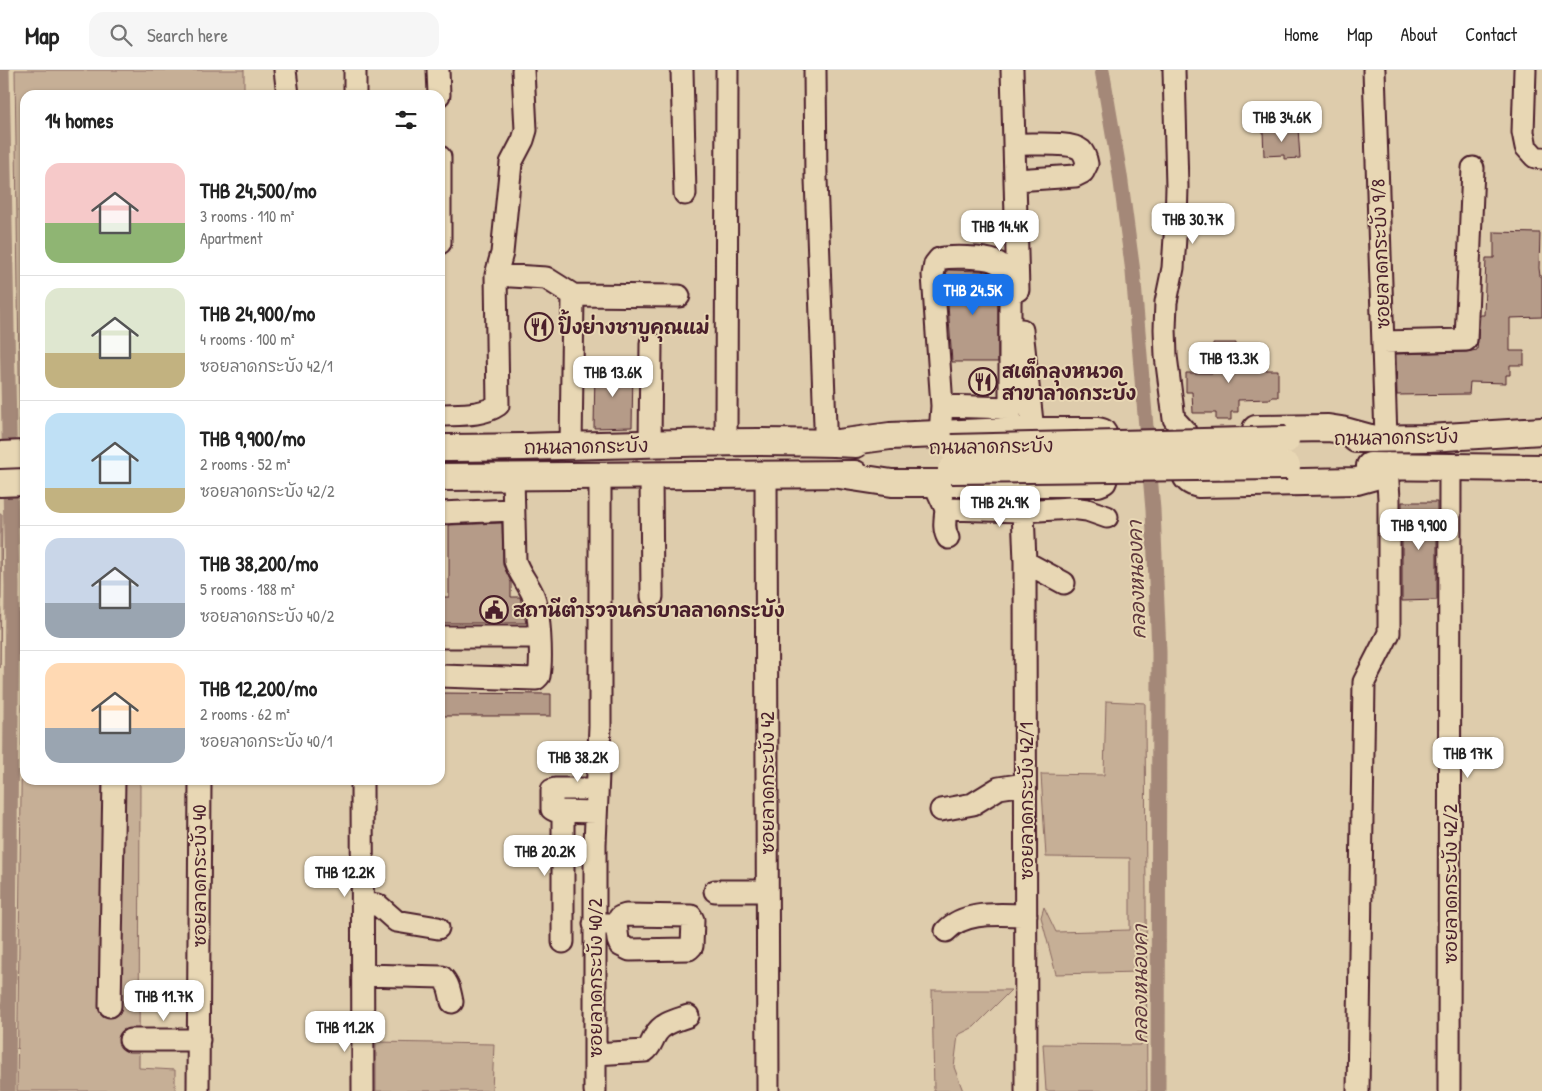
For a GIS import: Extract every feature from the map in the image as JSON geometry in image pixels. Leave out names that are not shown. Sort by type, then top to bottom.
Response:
[{"type":"main road","points":[[1018,424],[1102,432],[1104,435],[1103,481],[1098,483],[1086,484],[944,459],[1018,424]]},
{"type":"main road","points":[[1380,438],[1328,428],[1185,430],[1185,475],[1191,482],[1199,484],[1357,482],[1375,476],[1387,466]]},
{"type":"main road","name":"ถนนลาดกระบัง","points":[[445,477],[652,474],[839,475],[944,459],[1286,440],[1429,438],[1542,431]]},
{"type":"main road","points":[[1429,438],[1542,443]]},
{"type":"main road","name":"ถนนลาดกระบัง","points":[[445,448],[726,442],[831,443],[944,459],[1287,466],[1542,468]]},
{"type":"main road","points":[[512,448],[513,476]]},
{"type":"main road","points":[[0,455],[20,454]]},
{"type":"main road","points":[[0,483],[20,482]]},
{"type":"street","points":[[285,70],[287,90]]},
{"type":"street","points":[[355,90],[356,70]]},
{"type":"street","points":[[438,70],[439,90]]},
{"type":"street","points":[[445,414],[471,413],[492,409],[498,405],[496,275],[502,253],[511,163],[526,130],[523,70]]},
{"type":"street","points":[[682,70],[685,194]]},
{"type":"street","points":[[726,442],[727,70]]},
{"type":"street","points":[[815,70],[816,179],[826,425],[831,443]]},
{"type":"street","points":[[1012,70],[1019,296],[1018,424]]},
{"type":"street","points":[[1174,70],[1177,187],[1175,247],[1166,302],[1164,329],[1174,419],[1185,430]]},
{"type":"street","name":"ซอยลาดกระบัง 9/8","points":[[1374,70],[1383,342],[1380,438]]},
{"type":"street","points":[[1525,70],[1523,132],[1526,147],[1535,157],[1542,158]]},
{"type":"street","points":[[1015,144],[1066,145],[1080,148],[1086,156],[1087,164],[1083,172],[1075,176],[1016,180]]},
{"type":"street","points":[[1383,342],[1466,340],[1472,168]]},
{"type":"street","points":[[948,538],[945,533],[944,524],[946,509],[942,406],[933,275],[935,264],[939,259],[950,257],[994,260],[1002,265],[1006,271],[1009,282],[1018,424]]},
{"type":"street","points":[[496,275],[546,278],[573,295],[679,296]]},
{"type":"street","points":[[571,446],[573,295]]},
{"type":"street","points":[[650,445],[652,343]]},
{"type":"street","points":[[942,406],[1018,424]]},
{"type":"street","points":[[1358,1091],[1364,682],[1389,633],[1387,466]]},
{"type":"street","name":"ซอยลาดกระบัง 42/2","points":[[1449,1091],[1450,468]]},
{"type":"street","points":[[652,474],[652,598]]},
{"type":"street","name":"ซอยลาดกระบัง 42","points":[[766,475],[768,1091]]},
{"type":"street","points":[[445,676],[536,679],[540,671],[536,602],[515,561],[513,476]]},
{"type":"street","name":"ซอยลาดกระบัง 40/2","points":[[595,1091],[594,924],[596,789],[600,726],[600,476]]},
{"type":"street","points":[[946,509],[1023,511],[1071,508],[1087,510],[1107,517]]},
{"type":"street","points":[[445,513],[513,510]]},
{"type":"street","name":"ซอยลาดกระบัง 42/1","points":[[1023,511],[1025,562],[1026,1091]]},
{"type":"street","points":[[1025,562],[1064,583]]},
{"type":"street","points":[[445,637],[539,638]]},
{"type":"street","points":[[941,810],[973,804],[999,788],[1025,784]]},
{"type":"street","points":[[110,1006],[114,785]]},
{"type":"street","name":"ซอยลาดกระบัง 40","points":[[198,1091],[200,785]]},
{"type":"street","points":[[362,785],[363,1091]]},
{"type":"street","points":[[596,789],[552,790],[552,809],[563,812],[596,812]]},
{"type":"street","points":[[563,812],[563,942]]},
{"type":"street","points":[[715,890],[767,891]]},
{"type":"street","points":[[363,904],[378,905],[396,921],[438,928]]},
{"type":"street","points":[[946,931],[958,922],[973,918],[998,915],[1026,915]]},
{"type":"street","points":[[594,924],[616,924]]},
{"type":"street","points":[[363,975],[442,977],[450,989],[452,1002]]},
{"type":"street","points":[[595,1054],[645,1052],[650,1048],[659,1030],[671,1022],[688,1016]]},
{"type":"street","points":[[130,1040],[198,1040]]},
{"type":"shaded area","points":[[15,70],[244,70],[244,90],[20,90],[20,438]]},
{"type":"shaded area","points":[[0,514],[2,514],[0,668]]},
{"type":"shaded area","points":[[1106,701],[1145,703],[1147,1091],[1046,1091],[1043,1044],[1141,1045],[1139,972],[1056,974],[1041,917],[1044,907],[1056,932],[1130,930],[1130,858],[1046,857],[1041,774],[1104,775]]},
{"type":"shaded area","points":[[21,785],[140,785],[139,1068],[175,1070],[175,1091],[17,1091]]},
{"type":"shaded area","points":[[932,990],[1011,990],[974,1027],[958,1035],[954,1067],[963,1091],[934,1091]]},
{"type":"shaded area","points":[[376,1042],[494,1044],[492,1091],[376,1091]]},
{"type":"building","points":[[1298,128],[1300,158],[1284,159],[1284,155],[1264,156],[1263,131]]},
{"type":"building","points":[[1494,232],[1540,233],[1539,268],[1540,276],[1542,276],[1542,317],[1510,318],[1510,351],[1524,351],[1524,365],[1510,365],[1510,375],[1506,375],[1506,383],[1470,382],[1469,394],[1397,395],[1396,354],[1477,350],[1480,315],[1484,315],[1486,258],[1494,258]]},
{"type":"building","points":[[947,270],[981,271],[990,273],[995,277],[998,296],[998,362],[952,362]]},
{"type":"building","points":[[1213,343],[1236,343],[1236,361],[1240,361],[1240,368],[1266,367],[1266,370],[1278,370],[1278,397],[1238,400],[1238,412],[1231,412],[1231,420],[1216,420],[1216,413],[1193,413],[1192,392],[1186,392],[1186,373],[1213,373]]},
{"type":"building","points":[[595,368],[633,368],[632,427],[594,428]]},
{"type":"building","points":[[1402,502],[1437,502],[1437,600],[1402,601]]},
{"type":"building","points":[[502,523],[503,565],[511,582],[511,597],[520,597],[526,623],[445,623],[445,597],[449,597],[449,525]]},
{"type":"building","points":[[445,693],[551,694],[551,716],[445,716]]},
{"type":"waterway","points":[[2,70],[12,586],[8,1091]]},
{"type":"waterway","name":"คลองหนองคา","points":[[1102,70],[1120,175],[1133,272],[1153,510],[1159,652],[1158,1091]]},
{"type":"place","name":"ปิ้งย่างชาบูคุณแม่","points":[[539,327]]},
{"type":"place","name":"สเต็กลุงหนวด สาขาลาดกระบัง","points":[[983,382]]},
{"type":"place","name":"สถานีตำรวจนครบาลลาดกระบัง","points":[[494,610]]}]
